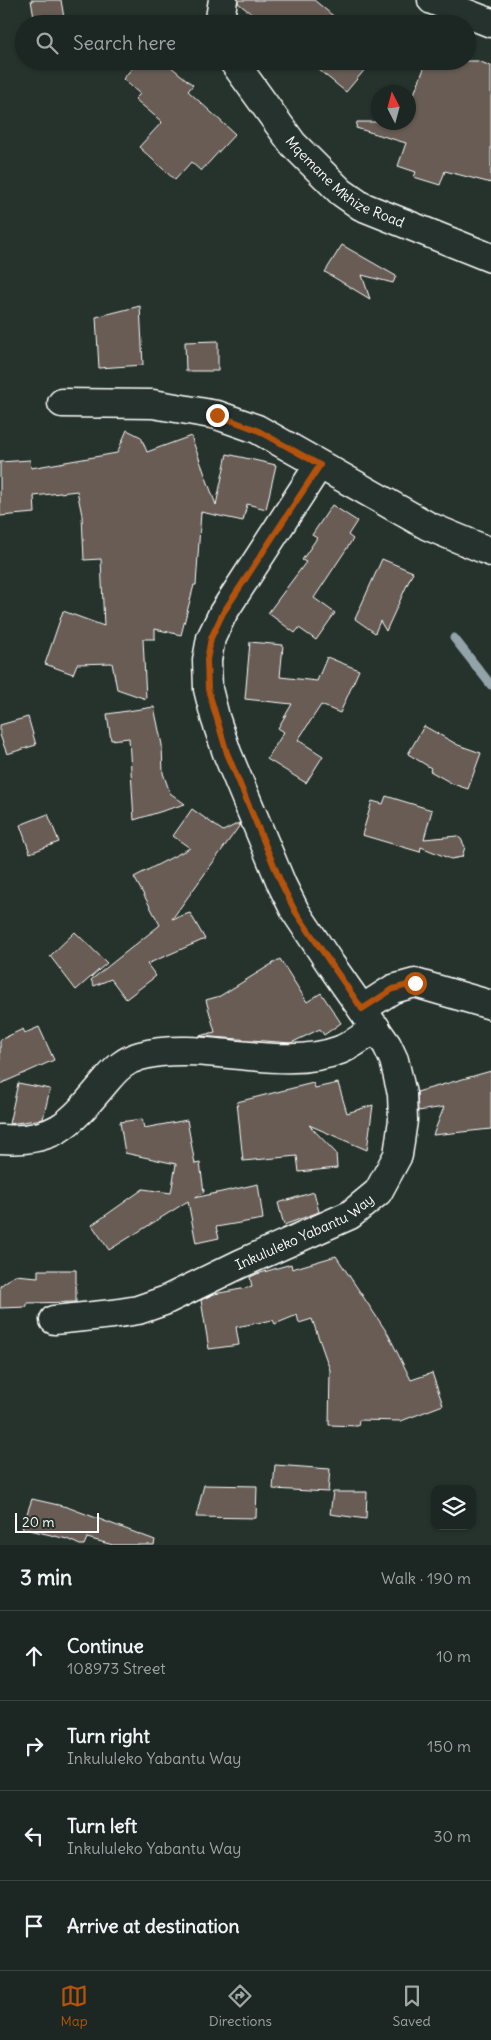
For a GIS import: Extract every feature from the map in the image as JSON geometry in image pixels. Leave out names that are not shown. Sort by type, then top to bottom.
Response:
[{"type":"street","points":[[220,15],[223,0]]},
{"type":"street","points":[[432,0],[470,15]]},
{"type":"street","points":[[476,17],[491,23]]},
{"type":"street","name":"Mqemane Mkhize Road","points":[[240,70],[293,144],[341,192],[361,206],[491,258]]},
{"type":"street","points":[[62,402],[153,404],[217,415],[257,430],[428,526],[491,552]]},
{"type":"street","name":"Inkululeko Yabantu Way","points":[[54,1320],[138,1310],[164,1301],[240,1264],[350,1216],[378,1192],[398,1155],[403,1120],[398,1074],[387,1045],[300,917],[282,885],[227,753],[208,689],[207,660],[211,638],[223,613],[320,465]]},
{"type":"street","points":[[0,1139],[38,1138],[57,1131],[74,1119],[120,1065],[137,1056],[181,1050],[293,1057],[341,1050],[393,989],[415,983],[491,1005]]},
{"type":"building","points":[[31,0],[61,0],[64,15],[34,15]]},
{"type":"building","points":[[238,0],[314,0],[332,15],[253,15],[238,3]]},
{"type":"building","points":[[476,61],[491,66],[491,183],[445,171],[440,185],[414,177],[416,172],[398,166],[406,143],[356,128],[357,122],[371,122],[371,130],[416,130],[416,89],[423,70],[476,70]]},
{"type":"building","points":[[130,70],[175,70],[193,85],[188,91],[235,134],[201,171],[191,162],[175,180],[139,147],[162,122],[135,99],[140,94],[123,79]]},
{"type":"building","points":[[319,70],[364,70],[346,92]]},
{"type":"building","points":[[342,245],[396,276],[393,283],[362,275],[370,299],[325,272]]},
{"type":"building","points":[[140,306],[143,365],[99,368],[96,317]]},
{"type":"building","points":[[218,341],[218,371],[186,371],[185,342]]},
{"type":"building","points":[[127,430],[141,437],[147,452],[191,436],[216,505],[227,454],[276,465],[266,509],[247,504],[243,521],[201,512],[196,585],[194,585],[181,635],[155,629],[155,639],[143,639],[146,699],[117,689],[112,663],[77,664],[73,674],[45,664],[63,611],[104,626],[101,559],[84,560],[82,515],[77,491],[34,496],[35,513],[0,516],[0,462],[30,460],[31,468],[117,453]]},
{"type":"building","points":[[332,505],[357,521],[348,535],[353,539],[314,598],[335,613],[316,640],[299,628],[295,633],[268,613],[306,562],[302,560],[317,538],[312,535]]},
{"type":"building","points":[[382,559],[413,572],[386,631],[380,621],[375,633],[355,619]]},
{"type":"building","points":[[250,642],[283,645],[280,677],[317,681],[327,657],[359,670],[340,713],[321,705],[298,740],[323,756],[306,783],[267,759],[284,732],[278,728],[292,704],[245,699]]},
{"type":"building","points":[[154,707],[162,745],[163,773],[170,793],[185,804],[134,820],[129,738],[111,740],[107,714]]},
{"type":"building","points":[[28,717],[36,745],[7,754],[0,735],[0,725]]},
{"type":"building","points":[[424,726],[458,745],[481,753],[468,789],[453,784],[430,771],[431,768],[408,754]]},
{"type":"building","points":[[386,796],[432,810],[424,839],[457,836],[465,847],[462,857],[451,859],[421,847],[420,852],[362,835],[372,801],[383,804]]},
{"type":"building","points":[[192,809],[223,831],[239,823],[240,825],[172,919],[190,913],[205,939],[147,964],[156,976],[126,999],[111,979],[94,986],[91,980],[160,925],[134,877],[190,848],[173,836]]},
{"type":"building","points":[[48,814],[59,842],[30,853],[20,825]]},
{"type":"building","points":[[75,932],[107,963],[76,990],[50,956]]},
{"type":"building","points":[[280,959],[307,1002],[321,993],[341,1023],[324,1035],[320,1029],[291,1043],[199,1036],[215,1032],[206,1000],[220,996]]},
{"type":"building","points":[[39,1027],[54,1060],[0,1084],[0,1040],[23,1029],[25,1033]]},
{"type":"building","points":[[491,1071],[491,1129],[433,1135],[444,1107],[418,1111],[417,1092]]},
{"type":"building","points":[[18,1083],[50,1089],[43,1119],[9,1124]]},
{"type":"building","points":[[313,1083],[315,1088],[338,1083],[347,1113],[373,1105],[367,1150],[309,1125],[336,1153],[337,1168],[299,1172],[297,1156],[243,1161],[237,1102]]},
{"type":"building","points":[[142,1119],[144,1128],[187,1120],[195,1164],[200,1163],[204,1192],[194,1198],[258,1184],[263,1219],[216,1227],[219,1238],[196,1243],[188,1201],[109,1250],[92,1225],[143,1189],[171,1193],[176,1164],[125,1153],[120,1122]]},
{"type":"building","points":[[314,1192],[319,1212],[284,1225],[278,1203]]},
{"type":"building","points":[[336,1256],[388,1334],[411,1380],[432,1373],[443,1405],[401,1421],[359,1420],[358,1426],[329,1425],[330,1370],[312,1319],[299,1323],[297,1315],[275,1324],[273,1320],[236,1327],[239,1345],[209,1349],[201,1300],[214,1294],[252,1287],[250,1277],[257,1274],[291,1264],[292,1269]]},
{"type":"building","points":[[38,1270],[76,1270],[76,1302],[27,1303],[27,1307],[0,1308],[0,1286],[15,1275],[38,1277]]},
{"type":"building","points":[[275,1465],[330,1469],[328,1492],[273,1489]]},
{"type":"building","points":[[204,1485],[257,1486],[256,1518],[196,1517]]},
{"type":"building","points":[[333,1492],[367,1492],[366,1519],[330,1514]]},
{"type":"building","points":[[32,1499],[67,1507],[155,1540],[154,1545],[113,1545],[87,1538],[84,1545],[80,1545],[67,1539],[22,1528]]},
{"type":"waterway","points":[[454,638],[491,685]]},
{"type":"route","points":[[217,415],[257,430],[320,465],[223,613],[211,638],[207,660],[208,689],[227,753],[260,828],[282,885],[295,911],[362,1009],[393,989],[415,983]]}]
